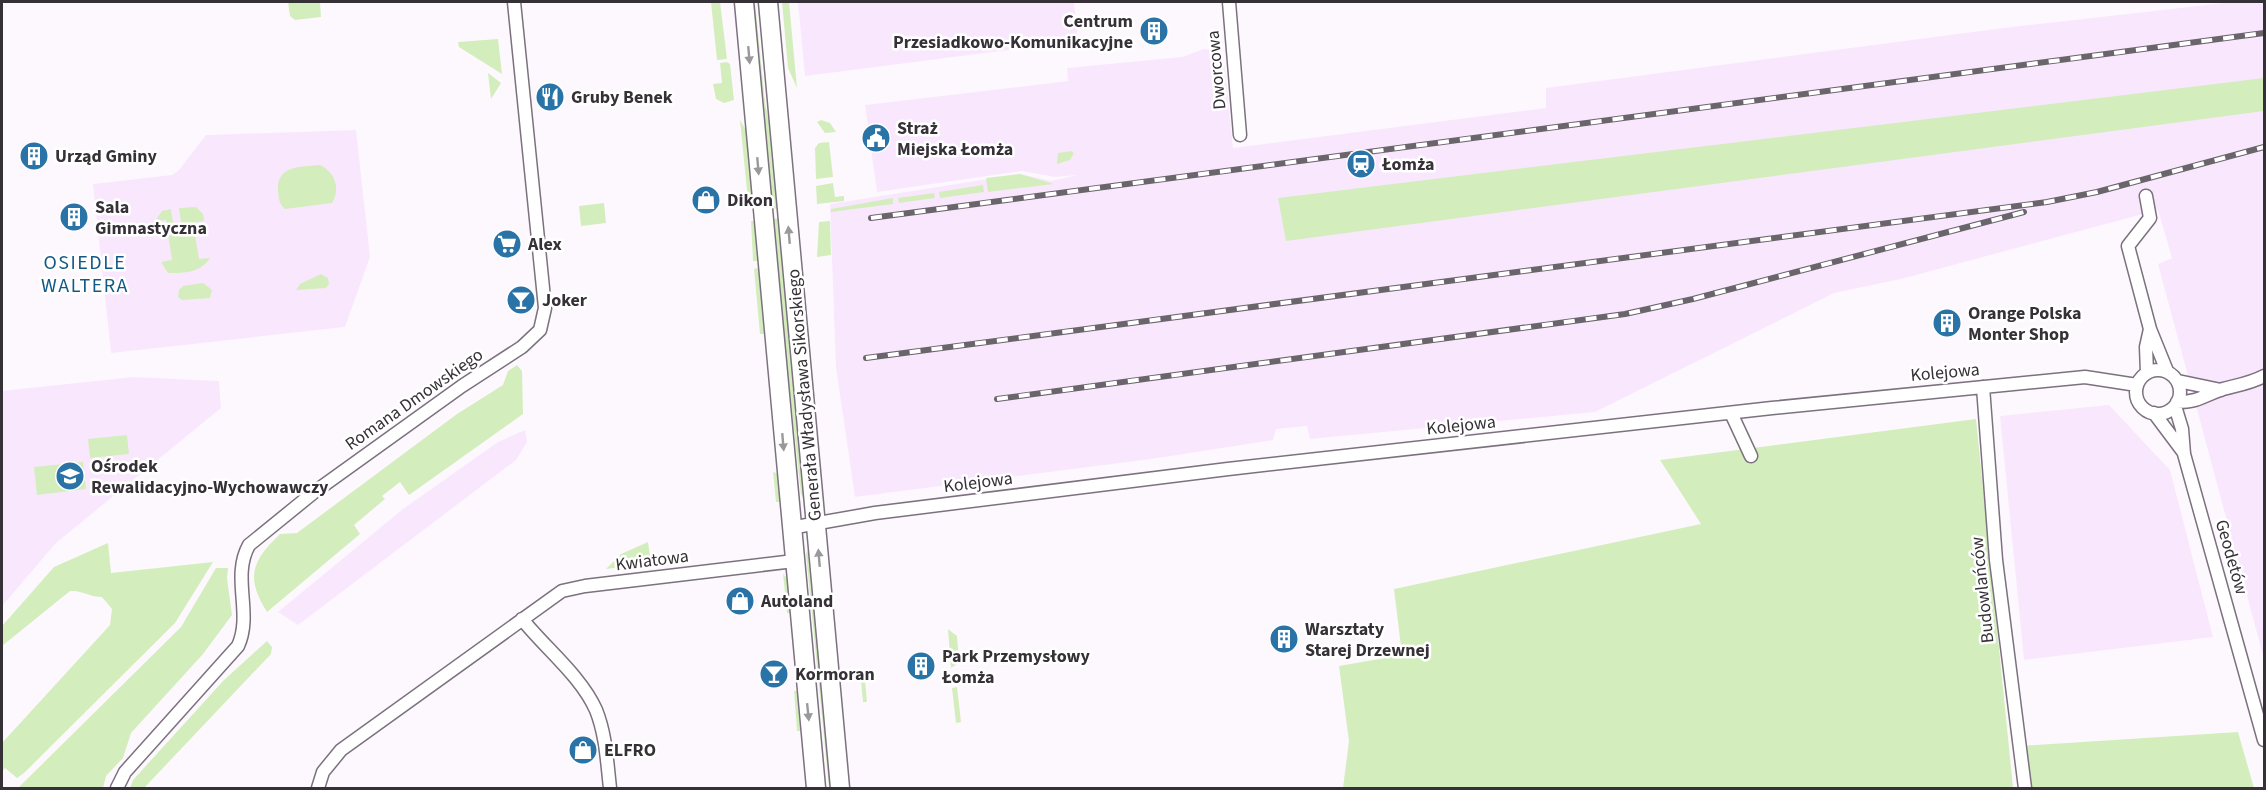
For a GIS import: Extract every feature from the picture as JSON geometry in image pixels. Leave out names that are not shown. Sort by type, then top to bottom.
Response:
[{"type":"main road","name":"Generała Władysława Sikorskiego","points":[[744,2],[790,528],[816,789]]},
{"type":"main road","name":"Generała Władysława Sikorskiego","points":[[768,2],[840,789]]},
{"type":"street","name":"Romana Dmowskiego","points":[[117,789],[125,772],[238,646],[244,627],[242,557],[249,545],[313,493],[462,386],[522,347],[540,330],[545,308],[514,2]]},
{"type":"street","name":"Dworcowa","points":[[1229,2],[1240,135]]},
{"type":"street","points":[[2146,196],[2150,218],[2128,246],[2150,329],[2168,372],[2178,381],[2222,390]]},
{"type":"street","points":[[2147,373],[2146,347],[2150,329]]},
{"type":"street","points":[[2168,372],[2153,370],[2147,373],[2137,385],[2138,400],[2147,411],[2165,412],[2176,404],[2202,400],[2222,390],[2254,382],[2265,376]]},
{"type":"street","name":"Kolejowa","points":[[790,528],[874,513],[1228,469],[1731,413],[2095,377],[2137,385]]},
{"type":"street","points":[[2178,381],[2180,396],[2176,404],[2182,429],[2184,454]]},
{"type":"street","name":"Budowlańców","points":[[1983,387],[1996,560],[2025,789]]},
{"type":"street","points":[[1731,413],[1751,456]]},
{"type":"street","points":[[2154,413],[2184,454]]},
{"type":"street","name":"Geodetów","points":[[2184,454],[2265,740]]},
{"type":"street","name":"Kwiatowa","points":[[318,789],[323,772],[341,750],[552,597],[571,588],[794,561]]},
{"type":"street","points":[[522,619],[580,686],[595,709],[605,744],[610,789]]},
{"type":"shaded area","points":[[798,2],[1074,2],[1078,41],[805,76]]},
{"type":"shaded area","points":[[2233,2],[2264,2],[2264,659],[2158,264],[2172,258],[2158,210],[1901,279],[1834,293],[1595,412],[1310,439],[1307,426],[1276,429],[1273,440],[1151,459],[855,497],[836,368],[830,204],[1020,174],[1051,181],[1077,175],[1055,177],[1022,171],[877,192],[865,105],[1068,81],[1067,68],[1182,57],[1204,49],[1213,50],[1224,62],[1233,148],[1546,108],[1546,88],[2011,27]]},
{"type":"shaded area","points":[[356,130],[370,257],[345,327],[111,353],[93,184],[172,175],[179,170],[206,135]]},
{"type":"shaded area","name":"Ośrodek Rewalidacyjno-Wychowawczy","points":[[133,377],[219,381],[221,408],[56,543],[2,606],[2,391]]},
{"type":"shaded area","points":[[2109,405],[2170,470],[2213,637],[2024,660],[2000,416]]},
{"type":"shaded area","points":[[525,430],[527,442],[516,460],[298,625],[278,612],[403,509],[498,442]]},
{"type":"green space","points":[[288,2],[320,2],[321,17],[295,20],[290,16]]},
{"type":"green space","points":[[711,2],[720,2],[727,59],[717,60]]},
{"type":"green space","points":[[751,2],[755,2],[765,103],[775,147],[781,208],[770,209]]},
{"type":"green space","points":[[782,2],[789,2],[797,88],[788,68]]},
{"type":"green space","points":[[498,39],[502,74],[459,47],[458,42]]},
{"type":"green space","points":[[720,63],[730,64],[734,100],[724,103],[716,99],[713,84],[722,83]]},
{"type":"green space","points":[[488,73],[501,83],[491,99]]},
{"type":"green space","points":[[2264,78],[2264,111],[1286,241],[1278,198]]},
{"type":"green space","points":[[740,120],[746,130],[754,201],[748,201]]},
{"type":"green space","points":[[821,120],[830,123],[836,132],[825,133],[817,122]]},
{"type":"green space","points":[[829,142],[833,177],[816,179],[815,148],[819,143]]},
{"type":"green space","points":[[1071,151],[1074,153],[1070,160],[1057,164],[1058,153]]},
{"type":"green space","points":[[320,165],[333,176],[335,181],[336,192],[332,203],[285,209],[280,203],[278,194],[278,182],[281,176],[298,167]]},
{"type":"green space","points":[[1020,174],[1054,184],[988,192],[986,178]]},
{"type":"green space","points":[[833,183],[835,197],[844,196],[844,201],[817,204],[816,186]]},
{"type":"green space","points":[[983,185],[984,192],[940,198],[939,192]]},
{"type":"green space","points":[[934,193],[935,198],[899,203],[898,198]]},
{"type":"green space","points":[[893,198],[893,204],[831,212],[831,209]]},
{"type":"green space","points":[[604,203],[606,223],[581,226],[579,206]]},
{"type":"green space","points":[[196,207],[203,214],[204,221],[193,223],[199,259],[210,258],[197,269],[168,273],[161,262],[172,260],[166,220],[155,221],[162,211],[171,209],[173,223],[181,223],[179,208]]},
{"type":"green space","points":[[782,218],[805,496],[803,498],[771,219]]},
{"type":"green space","points":[[751,221],[755,221],[758,261],[753,261]]},
{"type":"green space","points":[[830,221],[831,255],[817,257],[819,222]]},
{"type":"green space","points":[[758,268],[766,334],[760,334],[754,269]]},
{"type":"green space","points":[[321,274],[328,278],[329,284],[326,288],[296,290],[300,284]]},
{"type":"green space","points":[[203,283],[212,290],[210,298],[182,300],[178,297],[179,290],[183,286]]},
{"type":"green space","points":[[517,365],[522,371],[523,414],[409,495],[400,482],[382,496],[385,499],[354,525],[360,534],[267,612],[256,589],[255,570],[263,553],[280,534],[297,533],[457,414],[503,385],[508,371]]},
{"type":"green space","points":[[1976,419],[2013,788],[1343,788],[1349,741],[1339,666],[1402,655],[1394,589],[1701,524],[1660,460]]},
{"type":"green space","points":[[127,435],[129,454],[90,458],[88,439]]},
{"type":"green space","points":[[83,462],[86,489],[37,495],[34,467]]},
{"type":"green space","points":[[773,472],[780,474],[780,502],[776,502]]},
{"type":"green space","points":[[648,542],[651,563],[606,569],[621,554]]},
{"type":"green space","points":[[108,543],[111,573],[213,562],[175,623],[17,778],[5,768],[2,771],[2,743],[110,625],[112,609],[102,597],[70,591],[2,646],[2,626],[54,567]]},
{"type":"green space","points":[[808,550],[833,788],[829,788],[806,554]]},
{"type":"green space","points":[[216,568],[228,568],[227,578],[232,615],[203,654],[131,733],[123,758],[106,776],[103,788],[18,788],[181,627]]},
{"type":"green space","points":[[783,574],[789,580],[792,613],[787,613]]},
{"type":"green space","points":[[948,629],[957,636],[959,663],[951,668]]},
{"type":"green space","points":[[267,641],[272,647],[271,654],[144,788],[130,788],[133,780],[224,680]]},
{"type":"green space","points":[[860,670],[864,670],[867,702],[863,702]]},
{"type":"green space","points":[[957,687],[961,722],[956,723],[952,688]]},
{"type":"green space","points":[[794,691],[800,691],[804,731],[797,731]]},
{"type":"green space","points":[[2238,732],[2254,788],[2025,788],[2019,746]]},
{"type":"railway","points":[[871,218],[2264,33]]},
{"type":"railway","points":[[866,358],[2047,202],[2097,192],[2264,147]]},
{"type":"railway","points":[[997,399],[1625,314],[1693,299],[2024,212]]},
{"type":"place","name":"Centrum Przesiadkowo-Komunikacyjne","points":[[1154,31]]},
{"type":"place","name":"Gruby Benek","points":[[550,97]]},
{"type":"place","name":"Straż Miejska Łomża","points":[[876,138]]},
{"type":"place","name":"Urząd Gminy","points":[[34,156]]},
{"type":"place","name":"Łomża","points":[[1361,164]]},
{"type":"place","name":"Dikon","points":[[706,200]]},
{"type":"place","name":"Sala Gimnastyczna","points":[[74,217]]},
{"type":"place","name":"Alex","points":[[507,244]]},
{"type":"place","name":"Joker","points":[[521,300]]},
{"type":"place","name":"Orange Polska Monter Shop","points":[[1947,323]]},
{"type":"place","name":"Ośrodek Rewalidacyjno-Wychowawczy","points":[[70,476]]},
{"type":"place","name":"Autoland","points":[[740,601]]},
{"type":"place","name":"Warsztaty Starej Drzewnej","points":[[1284,639]]},
{"type":"place","name":"Park Przemysłowy Łomża","points":[[921,666]]},
{"type":"place","name":"Kormoran","points":[[774,674]]},
{"type":"place","name":"ELFRO","points":[[583,750]]},
{"type":"district","name":"OSIEDLE WALTERA","points":[[85,274]]}]
